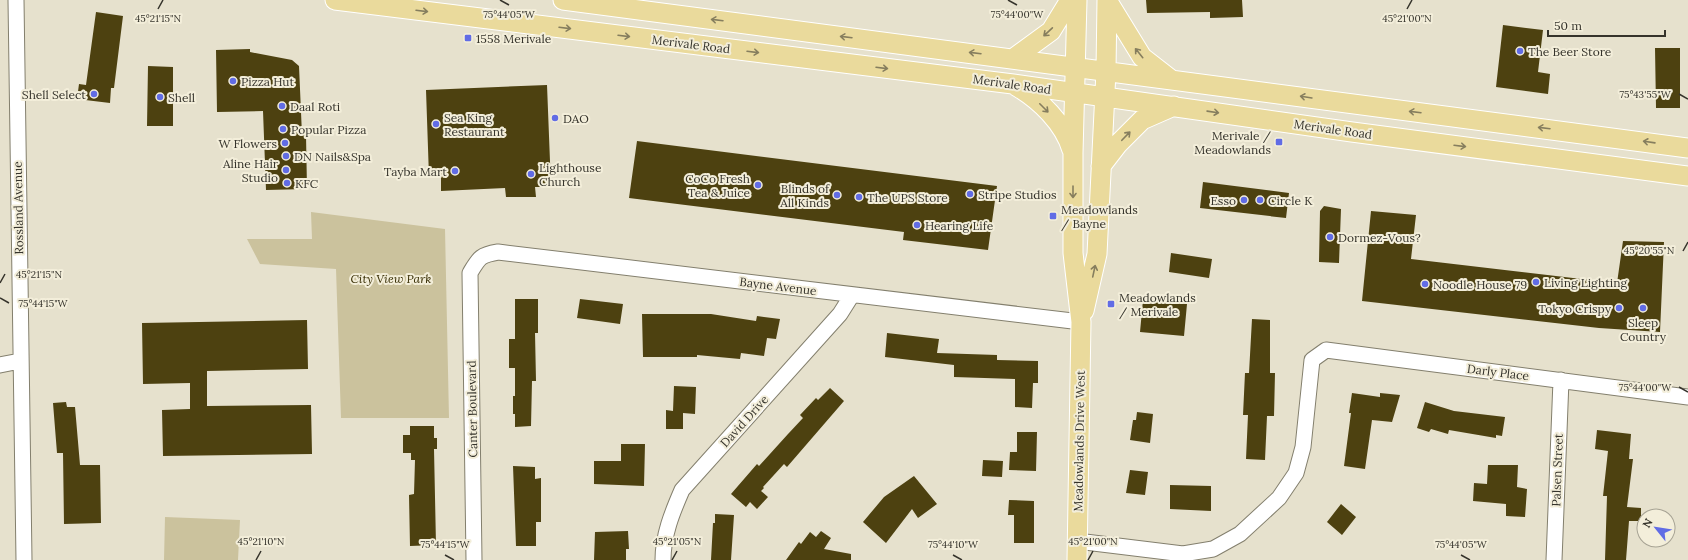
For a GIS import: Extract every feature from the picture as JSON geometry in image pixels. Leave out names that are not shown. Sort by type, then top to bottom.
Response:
[{"type":"main road","name":"Merivale Road","points":[[335,0],[384,3],[1075,92],[1352,132],[1688,176]]},
{"type":"main road","points":[[563,0],[1169,78],[1688,148]]},
{"type":"main road","points":[[1014,58],[1051,31],[1070,0]]},
{"type":"main road","name":"Meadowlands Drive West","points":[[1077,0],[1073,153],[1073,252],[1081,322],[1077,560]]},
{"type":"main road","points":[[1107,0],[1142,57],[1169,78]]},
{"type":"main road","name":"Meadowlands Drive West","points":[[1081,322],[1097,254],[1106,71],[1107,0]]},
{"type":"main road","points":[[1013,84],[1031,94],[1050,113],[1068,137],[1073,153]]},
{"type":"main road","points":[[1101,166],[1118,144],[1142,120],[1174,106]]},
{"type":"street","name":"Rossland Avenue","points":[[16,0],[24,560]]},
{"type":"street","name":"Bayne Avenue","points":[[478,259],[485,254],[498,252],[1081,322]]},
{"type":"street","name":"Canter Boulevard","points":[[474,560],[470,273],[478,259]]},
{"type":"street","name":"David Drive","points":[[664,560],[663,550],[668,523],[682,490],[840,314],[852,294]]},
{"type":"street","name":"Darly Place","points":[[1077,541],[1183,554],[1213,549],[1240,534],[1279,498],[1296,473],[1303,447],[1312,360],[1326,350],[1688,397]]},
{"type":"street","points":[[0,365],[20,361]]},
{"type":"street","name":"Palsen Street","points":[[1554,560],[1561,380]]},
{"type":"green space","name":"City View Park","points":[[311,212],[445,229],[449,418],[341,418],[336,269],[260,264],[247,239],[312,239]]},
{"type":"green space","points":[[165,517],[240,520],[238,560],[164,560]]},
{"type":"building","points":[[1146,0],[1242,0],[1243,17],[1210,18],[1210,12],[1147,13]]},
{"type":"building","points":[[96,12],[123,16],[114,88],[111,88],[110,103],[77,99],[79,84],[86,85]]},
{"type":"building","name":"The Beer Store","points":[[1503,25],[1543,30],[1538,72],[1550,74],[1548,94],[1496,87]]},
{"type":"building","points":[[1655,48],[1680,48],[1680,108],[1656,108]]},
{"type":"building","points":[[250,49],[250,52],[292,60],[299,66],[302,135],[306,135],[307,189],[266,190],[263,111],[217,112],[216,50]]},
{"type":"building","name":"Shell","points":[[148,66],[173,67],[173,126],[147,126]]},
{"type":"building","points":[[547,85],[551,187],[535,187],[536,197],[506,197],[505,188],[441,191],[441,176],[429,177],[426,90]]},
{"type":"building","points":[[637,141],[997,186],[988,250],[903,240],[904,232],[629,198]]},
{"type":"building","name":"Esso","points":[[1203,182],[1289,193],[1286,218],[1200,208]]},
{"type":"building","name":"Dormez-Vous?","points":[[1324,206],[1341,209],[1339,263],[1319,262],[1320,211]]},
{"type":"building","points":[[1371,211],[1416,215],[1411,259],[1617,283],[1623,241],[1664,242],[1660,332],[1599,328],[1362,301]]},
{"type":"building","points":[[1171,253],[1212,259],[1209,278],[1169,272]]},
{"type":"building","points":[[515,299],[538,299],[538,333],[535,333],[536,381],[532,381],[531,426],[515,427],[515,414],[513,414],[513,396],[515,396],[515,368],[509,368],[509,339],[515,339]]},
{"type":"building","points":[[580,299],[623,304],[620,324],[577,318]]},
{"type":"building","points":[[1143,300],[1187,304],[1184,336],[1140,332]]},
{"type":"building","points":[[642,314],[711,314],[756,321],[757,316],[780,319],[776,339],[767,338],[764,356],[741,353],[740,359],[697,355],[697,357],[643,357]]},
{"type":"building","points":[[1252,319],[1270,320],[1270,373],[1275,373],[1274,416],[1267,416],[1265,460],[1246,459],[1248,415],[1243,415],[1245,373],[1249,373]]},
{"type":"building","points":[[307,320],[308,369],[207,371],[207,406],[311,405],[312,454],[163,456],[162,410],[190,409],[190,383],[143,384],[142,323]]},
{"type":"building","points":[[887,333],[939,339],[937,353],[997,355],[997,360],[1038,361],[1038,383],[1033,383],[1032,408],[1015,407],[1015,379],[954,377],[954,365],[885,357]]},
{"type":"building","points":[[674,386],[696,387],[695,414],[683,413],[683,429],[666,429],[666,410],[673,411]]},
{"type":"building","points":[[830,388],[844,401],[787,467],[784,464],[763,487],[764,488],[761,491],[768,497],[757,509],[750,502],[746,507],[731,494],[757,464],[759,466],[803,418],[800,415],[816,398],[818,400]]},
{"type":"building","points":[[1352,393],[1380,397],[1380,393],[1400,395],[1392,422],[1372,420],[1365,469],[1344,466]]},
{"type":"building","points":[[66,402],[67,407],[75,407],[80,465],[100,465],[101,523],[64,524],[63,453],[57,453],[53,403]]},
{"type":"building","points":[[1425,402],[1454,411],[1505,417],[1502,436],[1496,435],[1496,438],[1449,430],[1448,434],[1431,429],[1429,432],[1417,428]]},
{"type":"building","points":[[1137,412],[1153,414],[1150,443],[1130,440],[1133,420],[1136,420]]},
{"type":"building","points":[[410,426],[434,426],[434,438],[437,438],[437,449],[434,449],[436,545],[410,546],[409,495],[414,494],[415,460],[411,460],[411,453],[403,453],[403,435],[410,435]]},
{"type":"building","points":[[1597,430],[1631,434],[1629,459],[1633,459],[1627,507],[1641,508],[1636,508],[1636,521],[1629,521],[1626,560],[1605,560],[1607,496],[1603,496],[1608,451],[1595,449]]},
{"type":"building","points":[[1017,432],[1037,432],[1036,471],[1009,470],[1010,452],[1017,452]]},
{"type":"building","points":[[621,444],[645,444],[644,486],[594,484],[594,461],[621,461]]},
{"type":"building","points":[[983,460],[1003,461],[1002,477],[982,476]]},
{"type":"building","points":[[1488,465],[1518,465],[1517,487],[1527,489],[1525,517],[1506,516],[1506,504],[1473,501],[1474,483],[1487,484]]},
{"type":"building","points":[[513,466],[535,467],[535,479],[541,478],[541,522],[536,522],[536,546],[516,546]]},
{"type":"building","points":[[1130,470],[1148,472],[1145,495],[1126,493]]},
{"type":"building","points":[[914,476],[937,504],[918,518],[912,509],[886,543],[863,522],[884,497]]},
{"type":"building","points":[[1170,485],[1211,486],[1211,511],[1170,509]]},
{"type":"building","points":[[1009,500],[1034,501],[1034,543],[1014,543],[1014,515],[1008,515]]},
{"type":"building","points":[[1341,504],[1356,517],[1342,535],[1327,522]]},
{"type":"building","points":[[715,514],[734,515],[731,560],[711,560],[713,523],[715,523]]},
{"type":"building","points":[[628,531],[629,549],[626,549],[626,560],[594,560],[595,532]]},
{"type":"building","points":[[821,531],[831,538],[824,549],[851,554],[851,560],[786,560],[799,542],[801,544],[810,532],[816,537]]},
{"type":"place","name":"1558 Merivale","points":[[468,38]]},
{"type":"place","name":"The Beer Store","points":[[1520,51]]},
{"type":"place","name":"Pizza Hut","points":[[233,81]]},
{"type":"place","name":"Shell Select","points":[[94,94]]},
{"type":"place","name":"Shell","points":[[160,97]]},
{"type":"place","name":"Daal Roti","points":[[282,106]]},
{"type":"place","name":"DAO","points":[[555,118]]},
{"type":"place","name":"Sea King Restaurant","points":[[436,124]]},
{"type":"place","name":"Popular Pizza","points":[[283,129]]},
{"type":"place","name":"Merivale / Meadowlands","points":[[1279,142]]},
{"type":"place","name":"W Flowers","points":[[285,143]]},
{"type":"place","name":"DN Nails&Spa","points":[[286,156]]},
{"type":"place","name":"Aline Hair Studio","points":[[286,170]]},
{"type":"place","name":"Tayba Mart","points":[[455,171]]},
{"type":"place","name":"Lighthouse Church","points":[[531,174]]},
{"type":"place","name":"KFC","points":[[287,183]]},
{"type":"place","name":"CoCo Fresh Tea & Juice","points":[[758,185]]},
{"type":"place","name":"Stripe Studios","points":[[970,194]]},
{"type":"place","name":"Blinds of All Kinds","points":[[837,195]]},
{"type":"place","name":"The UPS Store","points":[[859,197]]},
{"type":"place","name":"Esso","points":[[1244,200]]},
{"type":"place","name":"Circle K","points":[[1260,200]]},
{"type":"place","name":"Meadowlands / Bayne","points":[[1053,216]]},
{"type":"place","name":"Hearing Life","points":[[917,225]]},
{"type":"place","name":"Dormez-Vous?","points":[[1330,237]]},
{"type":"place","name":"Living Lighting","points":[[1536,282]]},
{"type":"place","name":"Noodle House 79","points":[[1425,284]]},
{"type":"place","name":"Meadowlands / Merivale","points":[[1111,304]]},
{"type":"place","name":"Tokyo Crispy","points":[[1619,308]]},
{"type":"place","name":"Sleep Country","points":[[1643,308]]}]
